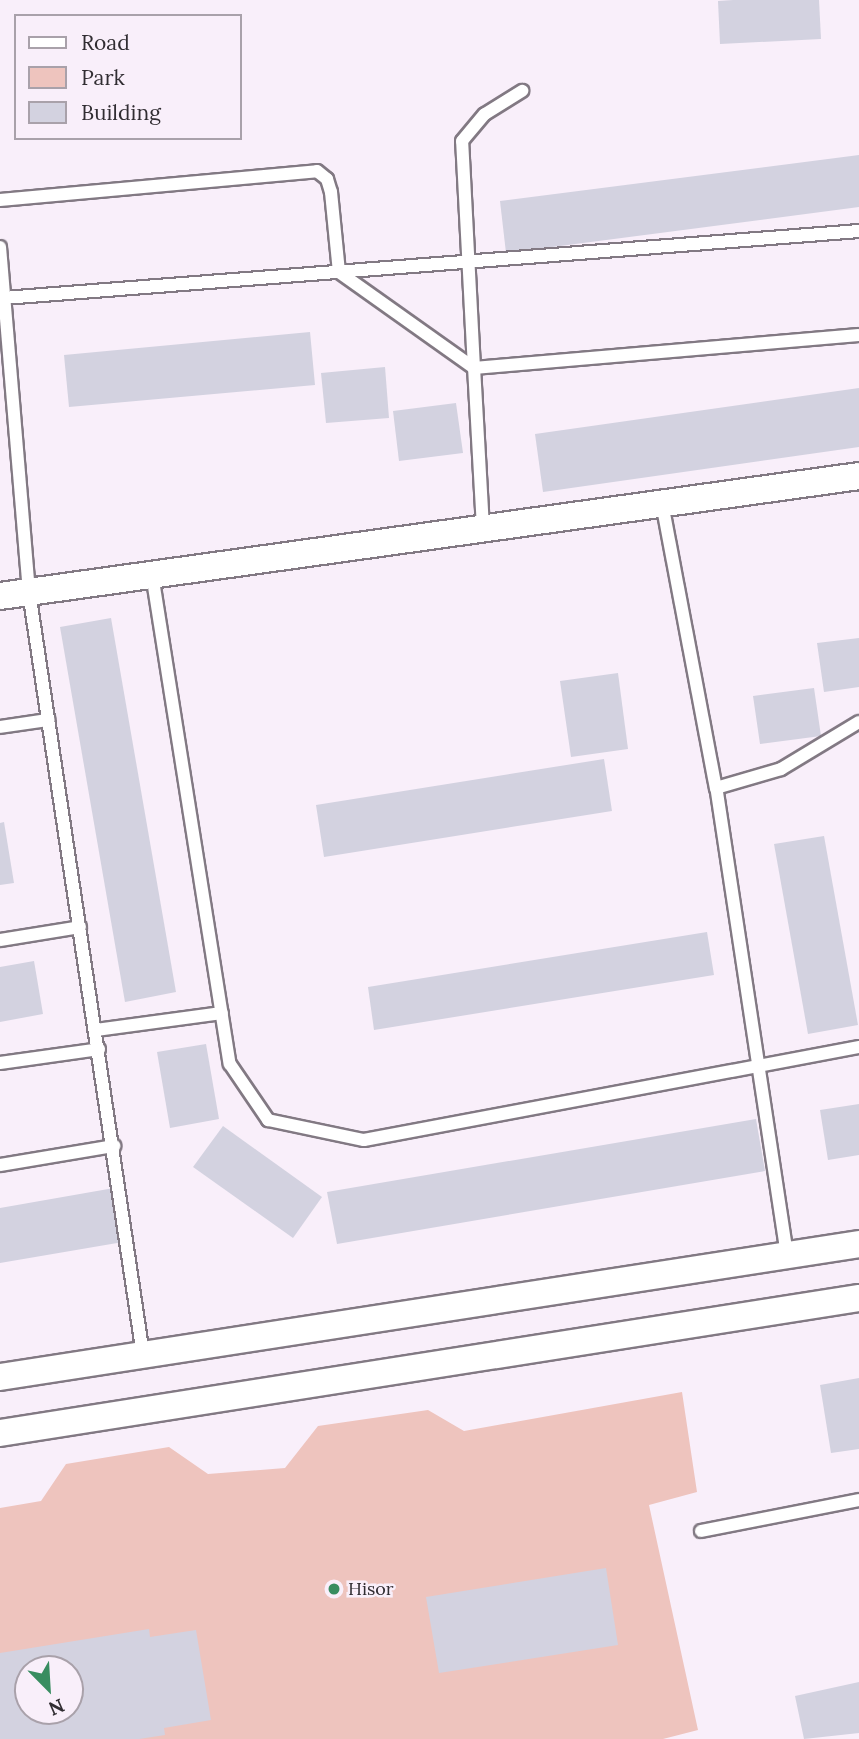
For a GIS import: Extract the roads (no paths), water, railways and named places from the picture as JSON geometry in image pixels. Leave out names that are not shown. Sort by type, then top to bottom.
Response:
[{"type":"street","points":[[0,596],[859,476]]},
{"type":"street","points":[[0,1377],[859,1244]]},
{"type":"street","points":[[0,1433],[859,1298]]},
{"type":"lane","points":[[482,528],[466,262],[462,141],[485,114],[522,91]]},
{"type":"lane","points":[[0,200],[317,171],[327,179],[331,192],[339,272],[474,368],[859,335]]},
{"type":"lane","points":[[4,298],[859,231]]},
{"type":"lane","points":[[0,247],[29,592],[114,1146],[142,1355]]},
{"type":"lane","points":[[662,503],[716,788],[761,1068],[787,1255]]},
{"type":"lane","points":[[152,574],[230,1064],[268,1120],[364,1140],[761,1068],[859,1047]]},
{"type":"lane","points":[[0,727],[48,720]]},
{"type":"lane","points":[[716,788],[781,769],[859,722]]},
{"type":"lane","points":[[0,940],[80,927]]},
{"type":"lane","points":[[96,1030],[222,1013]]},
{"type":"lane","points":[[0,1063],[99,1049]]},
{"type":"lane","points":[[0,1165],[114,1146]]},
{"type":"lane","points":[[701,1531],[859,1500]]},
{"type":"place","name":"Hisor","points":[[334,1589]]}]
